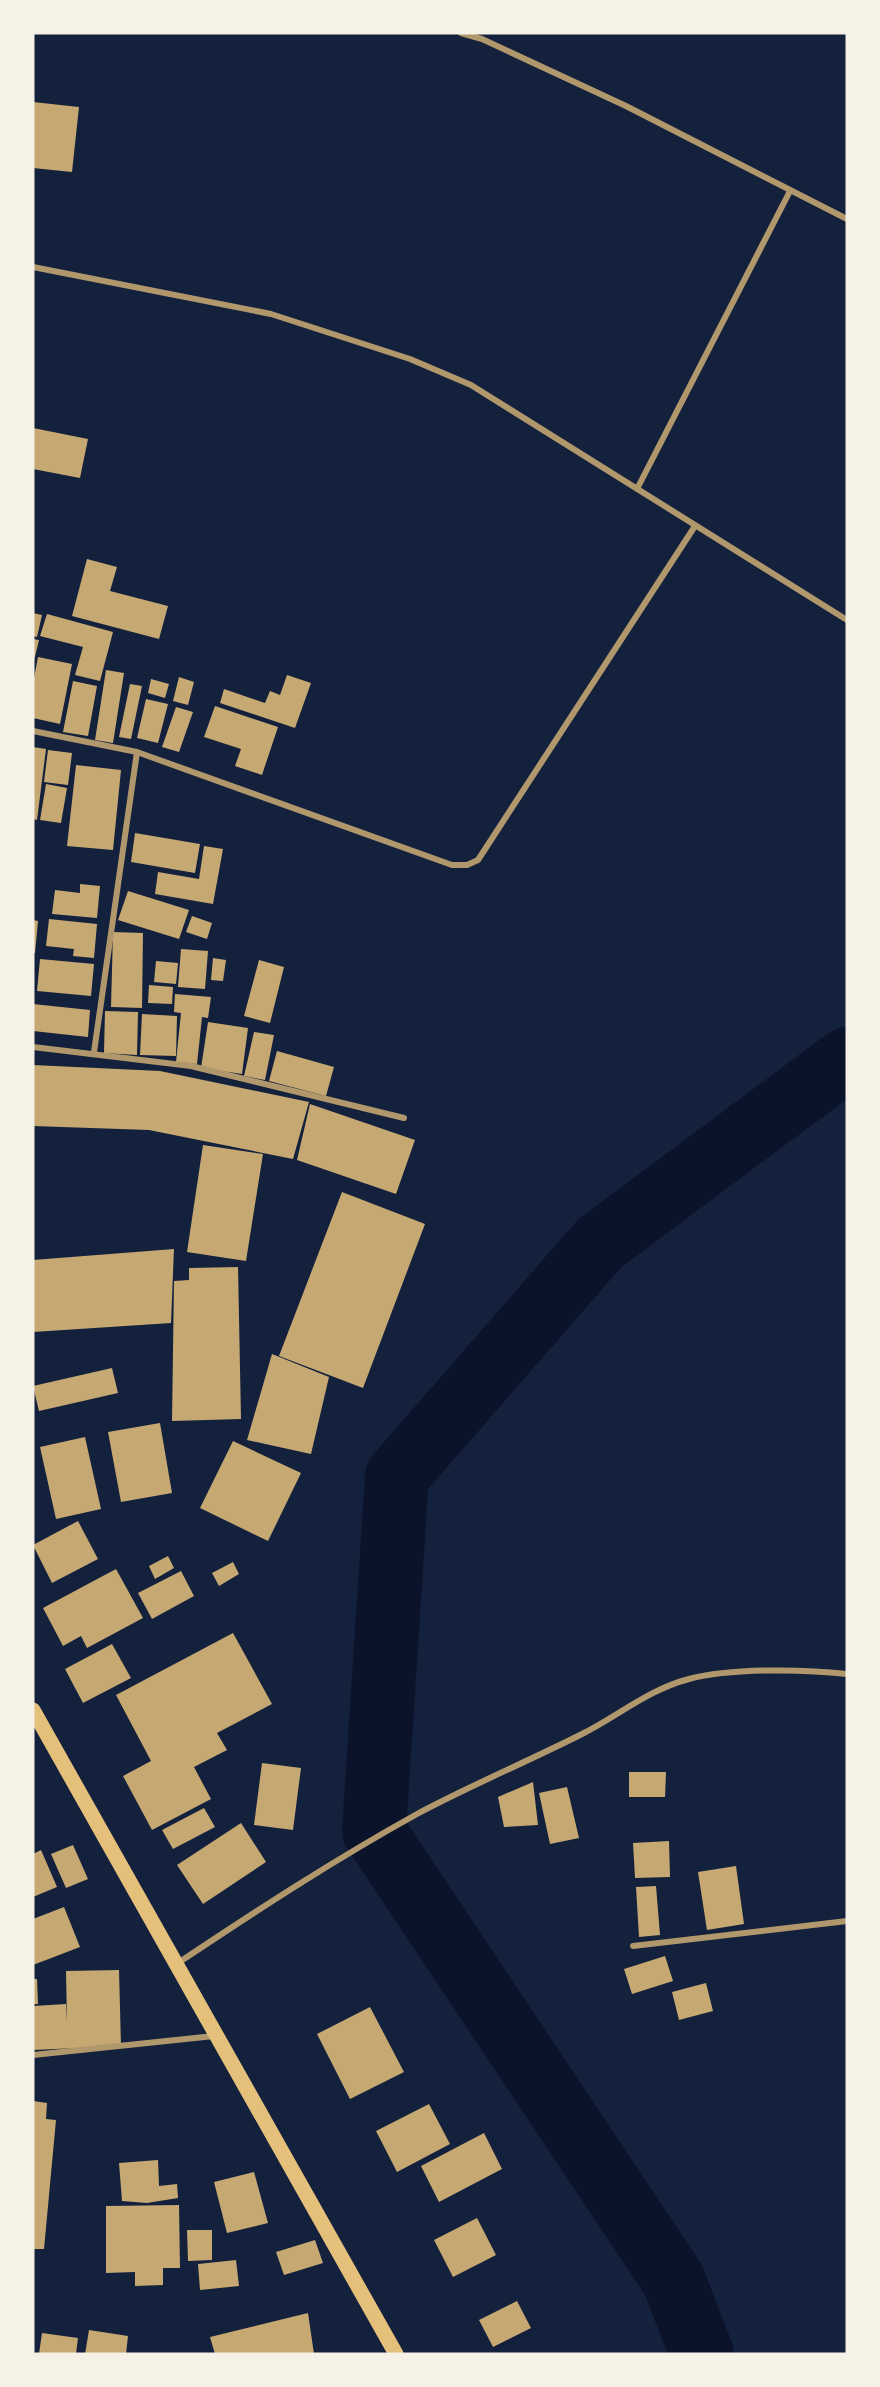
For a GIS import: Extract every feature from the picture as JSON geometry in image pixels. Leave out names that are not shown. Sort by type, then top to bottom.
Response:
[{"type":"main road","points":[[33,1710],[396,2354]]},
{"type":"street","points":[[461,33],[482,39],[626,106],[847,219]]},
{"type":"street","points":[[637,489],[790,191]]},
{"type":"street","points":[[33,267],[271,314],[410,359],[471,385],[847,621]]},
{"type":"street","points":[[33,731],[137,752],[452,865],[467,865],[478,860],[695,526]]},
{"type":"street","points":[[94,1052],[137,752]]},
{"type":"street","points":[[33,1047],[94,1052],[191,1065],[404,1118]]},
{"type":"street","points":[[175,1965],[299,1883],[397,1826],[586,1732],[657,1690],[690,1678],[783,1671],[847,1674]]},
{"type":"street","points":[[633,1946],[847,1921]]},
{"type":"street","points":[[33,2055],[215,2036]]},
{"type":"building","points":[[33,102],[79,107],[72,172],[33,168]]},
{"type":"building","points":[[33,428],[88,439],[80,478],[33,469]]},
{"type":"building","points":[[87,559],[117,567],[110,591],[168,606],[159,639],[72,616]]},
{"type":"building","points":[[33,613],[42,615],[37,637],[33,636]]},
{"type":"building","points":[[47,614],[113,632],[100,681],[75,675],[83,647],[40,636]]},
{"type":"building","points":[[33,639],[39,640],[34,661],[33,661]]},
{"type":"building","points":[[38,657],[72,664],[60,724],[33,718],[33,683]]},
{"type":"building","points":[[106,670],[124,673],[113,743],[95,740]]},
{"type":"building","points":[[287,675],[311,683],[295,728],[220,703],[224,689],[265,703],[270,691],[280,695]]},
{"type":"building","points":[[179,677],[194,682],[188,705],[173,701]]},
{"type":"building","points":[[151,679],[169,684],[165,698],[148,693]]},
{"type":"building","points":[[73,681],[97,686],[88,736],[63,732]]},
{"type":"building","points":[[130,684],[142,686],[131,739],[119,737]]},
{"type":"building","points":[[146,699],[168,704],[158,743],[137,738]]},
{"type":"building","points":[[215,706],[278,727],[262,775],[235,766],[241,749],[204,737]]},
{"type":"building","points":[[176,707],[193,712],[179,752],[162,747]]},
{"type":"building","points":[[33,747],[46,749],[37,820],[33,819]]},
{"type":"building","points":[[48,750],[72,753],[68,785],[44,782]]},
{"type":"building","points":[[76,765],[121,770],[113,850],[67,846]]},
{"type":"building","points":[[46,784],[67,788],[61,823],[40,820]]},
{"type":"building","points":[[135,833],[200,844],[195,873],[131,862]]},
{"type":"building","points":[[204,846],[223,849],[213,904],[155,894],[158,872],[199,879]]},
{"type":"building","points":[[80,884],[100,886],[97,918],[52,914],[55,890],[80,893]]},
{"type":"building","points":[[128,891],[189,910],[179,939],[118,920]]},
{"type":"building","points":[[192,916],[212,923],[207,939],[186,932]]},
{"type":"building","points":[[49,919],[97,924],[94,958],[73,956],[74,949],[46,946]]},
{"type":"building","points":[[33,920],[38,921],[35,953],[33,953]]},
{"type":"building","points":[[113,932],[143,933],[142,1008],[111,1007]]},
{"type":"building","points":[[181,949],[208,951],[205,989],[178,987]]},
{"type":"building","points":[[213,958],[226,960],[223,981],[211,980]]},
{"type":"building","points":[[40,959],[94,964],[91,996],[37,991]]},
{"type":"building","points":[[259,960],[284,967],[270,1023],[244,1016]]},
{"type":"building","points":[[156,961],[178,963],[176,984],[154,982]]},
{"type":"building","points":[[149,985],[173,987],[172,1004],[148,1003]]},
{"type":"building","points":[[175,994],[211,997],[208,1018],[202,1017],[197,1064],[176,1062],[181,1013],[174,1012]]},
{"type":"building","points":[[33,1004],[90,1010],[88,1037],[33,1031]]},
{"type":"building","points":[[105,1011],[138,1012],[137,1055],[104,1053]]},
{"type":"building","points":[[142,1014],[177,1016],[176,1056],[140,1055]]},
{"type":"building","points":[[208,1022],[248,1028],[242,1074],[201,1068]]},
{"type":"building","points":[[254,1032],[274,1035],[265,1080],[244,1076]]},
{"type":"building","points":[[277,1051],[334,1067],[326,1096],[269,1081]]},
{"type":"building","points":[[33,1065],[160,1071],[309,1102],[293,1159],[149,1130],[33,1126]]},
{"type":"building","points":[[310,1104],[415,1140],[396,1194],[297,1160]]},
{"type":"building","points":[[203,1145],[263,1154],[246,1261],[187,1252]]},
{"type":"building","points":[[342,1192],[425,1224],[363,1388],[279,1356]]},
{"type":"building","points":[[174,1249],[171,1323],[33,1332],[33,1260]]},
{"type":"building","points":[[238,1267],[241,1419],[172,1421],[174,1281],[189,1280],[189,1268]]},
{"type":"building","points":[[272,1354],[329,1377],[311,1454],[247,1440]]},
{"type":"building","points":[[112,1368],[118,1393],[39,1411],[33,1386]]},
{"type":"building","points":[[160,1423],[172,1493],[121,1502],[108,1432]]},
{"type":"building","points":[[85,1437],[101,1509],[56,1519],[40,1447]]},
{"type":"building","points":[[233,1441],[301,1473],[268,1541],[200,1508]]},
{"type":"building","points":[[78,1521],[98,1559],[52,1583],[33,1545]]},
{"type":"building","points":[[168,1556],[174,1568],[155,1579],[149,1566]]},
{"type":"building","points":[[233,1562],[239,1574],[219,1586],[212,1573]]},
{"type":"building","points":[[116,1569],[143,1618],[87,1648],[81,1636],[63,1646],[43,1608]]},
{"type":"building","points":[[181,1571],[194,1596],[152,1619],[138,1593]]},
{"type":"building","points":[[233,1633],[272,1704],[217,1733],[227,1750],[194,1767],[211,1799],[152,1830],[123,1776],[151,1761],[116,1695]]},
{"type":"building","points":[[112,1644],[131,1678],[83,1703],[65,1669]]},
{"type":"building","points":[[262,1763],[301,1768],[293,1830],[254,1825]]},
{"type":"building","points":[[629,1772],[666,1772],[665,1797],[629,1797]]},
{"type":"building","points":[[533,1782],[538,1825],[504,1827],[498,1797]]},
{"type":"building","points":[[567,1787],[579,1838],[550,1844],[539,1793]]},
{"type":"building","points":[[204,1808],[215,1827],[173,1849],[162,1830]]},
{"type":"building","points":[[241,1823],[266,1862],[203,1904],[177,1865]]},
{"type":"building","points":[[669,1841],[670,1877],[635,1878],[633,1843]]},
{"type":"building","points":[[73,1845],[88,1879],[66,1888],[51,1854]]},
{"type":"building","points":[[41,1850],[57,1887],[33,1897],[33,1854]]},
{"type":"building","points":[[736,1866],[744,1924],[707,1930],[698,1872]]},
{"type":"building","points":[[656,1886],[660,1935],[639,1937],[636,1887]]},
{"type":"building","points":[[64,1907],[80,1947],[33,1965],[33,1919]]},
{"type":"building","points":[[665,1956],[673,1981],[632,1994],[624,1969]]},
{"type":"building","points":[[119,1970],[121,2046],[33,2050],[33,2006],[66,2004],[67,2023],[66,1971]]},
{"type":"building","points":[[33,1979],[37,1979],[38,2004],[33,2004]]},
{"type":"building","points":[[706,1983],[713,2011],[679,2020],[672,1992]]},
{"type":"building","points":[[370,2007],[404,2072],[350,2099],[317,2034]]},
{"type":"building","points":[[33,2101],[47,2103],[46,2119],[56,2120],[44,2249],[33,2249]]},
{"type":"building","points":[[429,2104],[450,2144],[397,2172],[376,2131]]},
{"type":"building","points":[[484,2133],[502,2169],[439,2202],[421,2166]]},
{"type":"building","points":[[158,2160],[159,2186],[177,2184],[178,2198],[147,2203],[122,2201],[119,2163]]},
{"type":"building","points":[[254,2172],[268,2223],[227,2233],[214,2182]]},
{"type":"building","points":[[179,2205],[180,2268],[163,2268],[163,2285],[135,2286],[135,2272],[106,2273],[106,2206]]},
{"type":"building","points":[[477,2218],[496,2255],[453,2277],[434,2240]]},
{"type":"building","points":[[187,2230],[212,2230],[212,2260],[188,2261]]},
{"type":"building","points":[[315,2240],[323,2263],[284,2275],[276,2252]]},
{"type":"building","points":[[236,2260],[239,2286],[200,2290],[198,2264]]},
{"type":"building","points":[[517,2301],[531,2328],[493,2347],[479,2320]]},
{"type":"building","points":[[308,2313],[314,2354],[215,2354],[210,2337]]},
{"type":"building","points":[[89,2330],[128,2336],[126,2354],[85,2354]]},
{"type":"building","points":[[42,2333],[78,2338],[76,2354],[39,2354]]},
{"type":"waterway","points":[[702,2354],[673,2279],[374,1831],[397,1476],[599,1244],[847,1059]]}]
